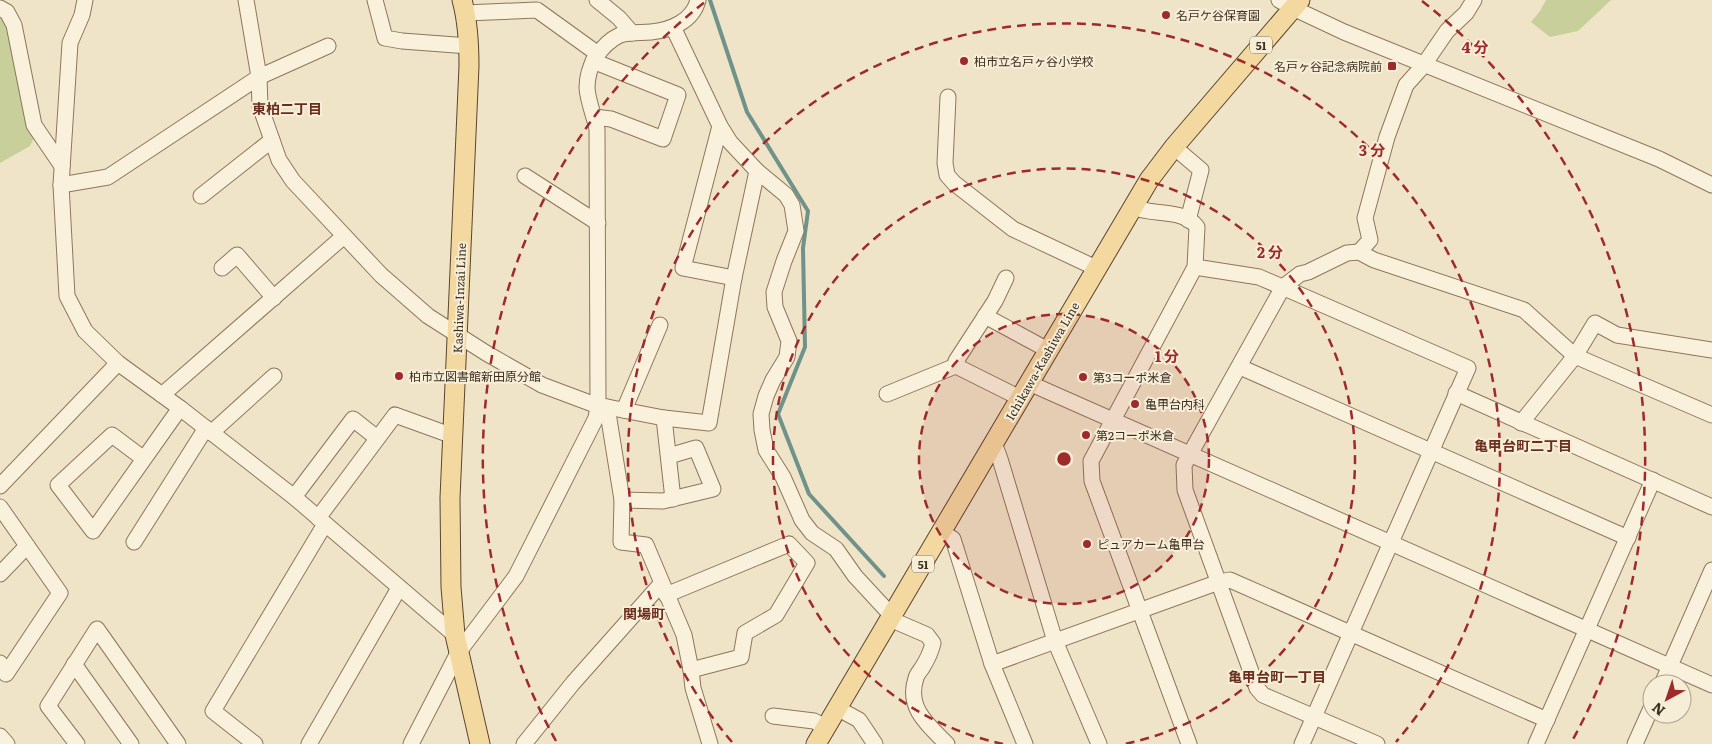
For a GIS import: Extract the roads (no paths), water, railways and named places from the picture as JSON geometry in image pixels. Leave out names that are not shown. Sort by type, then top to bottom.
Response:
[{"type":"main road","name":"Ichikawa-Kashiwa Line","points":[[816,744],[1153,174],[1291,3]]},
{"type":"main road","name":"Kashiwa-Inzai Line","points":[[463,6],[468,46],[450,544],[457,644],[480,744]]},
{"type":"street","points":[[85,0],[82,15],[70,43],[61,185],[67,296],[85,331],[118,363],[162,394],[294,497],[399,588],[457,644]]},
{"type":"street","points":[[246,0],[259,78],[260,106],[279,160],[293,181],[381,275],[418,308],[457,335],[542,385],[602,407],[664,418],[709,423],[734,278],[757,171]]},
{"type":"street","points":[[375,0],[384,38],[468,46]]},
{"type":"street","points":[[597,0],[619,18],[632,33]]},
{"type":"street","points":[[698,0],[695,10],[690,17],[673,27],[660,31],[622,34],[611,40],[596,58],[587,85],[597,129],[602,407],[622,500],[621,542],[646,546],[652,555],[684,635],[693,688],[710,744]]},
{"type":"street","points":[[1359,252],[1370,240],[1365,218],[1387,137],[1406,85],[1423,66],[1447,31],[1466,13],[1474,0]]},
{"type":"street","points":[[1291,3],[1344,32],[1423,66],[1659,159],[1712,185]]},
{"type":"street","points":[[463,6],[537,10],[596,58],[678,95],[663,138],[611,119],[594,117]]},
{"type":"street","points":[[0,8],[7,12],[14,25],[34,125],[62,166]]},
{"type":"street","points":[[673,27],[720,126],[730,142],[757,171],[786,195],[792,205],[796,231],[774,292],[775,307],[789,341],[787,357],[766,396],[761,414],[766,450],[783,477],[802,520],[812,533],[836,549],[855,576],[891,618],[927,635],[933,642],[931,652],[916,676],[914,693],[922,719],[947,744]]},
{"type":"street","points":[[61,185],[108,177],[259,78],[328,46]]},
{"type":"street","points":[[948,97],[945,163],[947,174],[954,183],[1013,229],[1096,268]]},
{"type":"street","points":[[720,126],[684,268],[734,278]]},
{"type":"street","points":[[201,196],[272,140]]},
{"type":"street","points":[[1174,147],[1201,170],[1188,220]]},
{"type":"street","points":[[524,176],[598,223]]},
{"type":"street","points":[[1133,206],[1141,211],[1167,213],[1195,224],[1197,227],[1195,267],[1112,418],[1091,461],[1092,481],[1189,744]]},
{"type":"street","points":[[162,394],[344,236]]},
{"type":"street","points":[[1377,744],[1263,695],[1257,688],[1185,490],[1184,466],[1190,453],[1240,367],[1283,287],[1300,274],[1347,253],[1359,252],[1374,260],[1524,310],[1575,356],[1712,415]]},
{"type":"street","points":[[222,268],[237,255],[274,298]]},
{"type":"street","points":[[1195,267],[1259,277],[1468,368],[1302,744]]},
{"type":"street","points":[[1006,278],[985,316],[978,324],[956,361],[960,368],[1112,418],[1712,685]]},
{"type":"street","points":[[985,316],[1048,350]]},
{"type":"street","points":[[1522,423],[1575,356],[1595,323],[1617,335],[1712,350]]},
{"type":"street","points":[[624,410],[660,324]]},
{"type":"street","points":[[0,486],[118,363]]},
{"type":"street","points":[[887,394],[958,365]]},
{"type":"street","points":[[1240,367],[1628,538]]},
{"type":"street","points":[[134,542],[208,431],[274,376]]},
{"type":"street","points":[[1456,394],[1712,507]]},
{"type":"street","points":[[410,744],[457,644],[516,576],[602,407]]},
{"type":"street","points":[[144,459],[112,435],[58,485],[92,531],[144,459],[180,408]]},
{"type":"street","points":[[255,744],[213,711],[321,521],[377,438],[396,415],[454,436]]},
{"type":"street","points":[[664,418],[673,499]]},
{"type":"street","points":[[294,497],[353,419],[377,438]]},
{"type":"street","points":[[994,443],[1055,641],[1098,744]]},
{"type":"street","points":[[622,500],[664,501],[713,489],[696,448],[669,456]]},
{"type":"street","points":[[1536,744],[1653,480]]},
{"type":"street","points":[[0,507],[60,593],[6,674],[0,664]]},
{"type":"street","points":[[942,532],[952,539],[992,664],[1025,744]]},
{"type":"street","points":[[524,744],[573,683],[664,589],[789,544],[807,563],[776,615],[745,633],[741,657],[691,670]]},
{"type":"street","points":[[0,574],[27,546]]},
{"type":"street","points":[[1666,674],[1712,570]]},
{"type":"street","points":[[992,664],[1219,582],[1230,580],[1547,720]]},
{"type":"street","points":[[309,744],[399,588]]},
{"type":"street","points":[[77,744],[48,706],[97,628],[178,744]]},
{"type":"street","points":[[74,664],[130,744]]},
{"type":"street","points":[[838,708],[860,720],[875,744]]},
{"type":"street","points":[[773,716],[814,721],[826,728]]},
{"type":"street","points":[[1635,744],[1644,724]]},
{"type":"street","points":[[0,736],[7,744]]},
{"type":"waterway","points":[[710,0],[747,112],[808,211],[803,248],[805,347],[778,414],[809,494],[884,576]]},
{"type":"place","name":"名戸ケ谷保育園","points":[[1166,15]]},
{"type":"place","name":"柏市立名戸ヶ谷小学校","points":[[964,61]]},
{"type":"place","name":"名戸ヶ谷記念病院前","points":[[1392,66]]},
{"type":"place","name":"柏市立図書館新田原分館","points":[[399,376]]},
{"type":"place","name":"第3コーポ米倉","points":[[1083,377]]},
{"type":"place","name":"亀甲台内科","points":[[1135,404]]},
{"type":"place","name":"第2コーポ米倉","points":[[1086,435]]},
{"type":"place","name":"ピュアカーム亀甲台","points":[[1087,544]]},
{"type":"district","name":"東柏二丁目","points":[[287,108]]},
{"type":"district","name":"亀甲台町二丁目","points":[[1523,445]]},
{"type":"district","name":"関場町","points":[[644,613]]},
{"type":"district","name":"亀甲台町一丁目","points":[[1277,676]]}]
